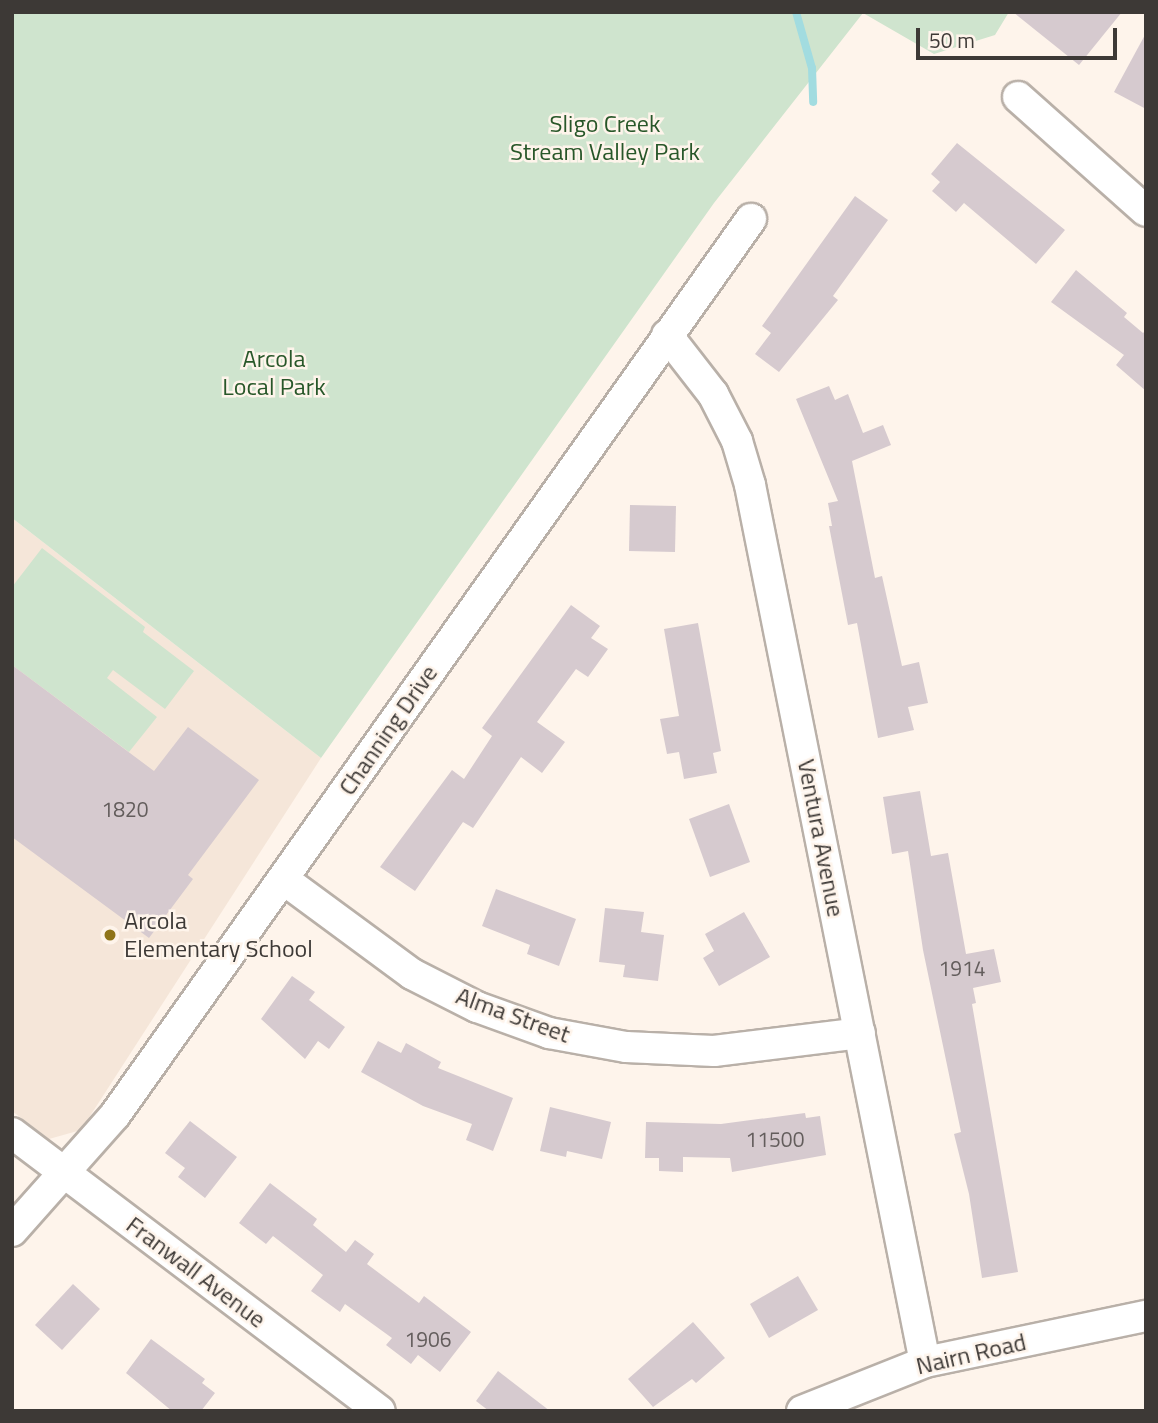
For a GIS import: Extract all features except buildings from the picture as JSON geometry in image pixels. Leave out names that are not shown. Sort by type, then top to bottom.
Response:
[{"type":"street","points":[[1018,97],[1146,211]]},
{"type":"street","name":"Channing Drive","points":[[12,1231],[66,1174],[115,1115],[751,219]]},
{"type":"street","name":"Ventura Avenue","points":[[667,335],[713,394],[737,442],[750,485],[925,1362]]},
{"type":"street","name":"Alma Street","points":[[283,879],[412,974],[477,1007],[549,1033],[626,1047],[714,1051],[860,1033]]},
{"type":"street","name":"Franwall Avenue","points":[[12,1133],[380,1411]]},
{"type":"street","name":"Nairn Road","points":[[802,1411],[925,1362],[1146,1316]]},
{"type":"shaded area","name":"Arcola Elementary School","points":[[12,518],[321,758],[81,1130],[49,1139],[12,1111]]},
{"type":"green space","name":"Arcola Local Park","points":[[12,12],[1009,12],[995,35],[934,54],[863,13],[714,203],[321,758],[12,518]]},
{"type":"green space","points":[[42,548],[145,627],[143,632],[194,671],[165,709],[113,670],[107,678],[157,717],[129,752],[12,665],[12,587]]},
{"type":"waterway","points":[[796,12],[812,68],[813,102]]},
{"type":"place","name":"Arcola Elementary School","points":[[110,935]]},
{"type":"park label","name":"Sligo Creek Stream Valley Park","points":[[605,138]]}]
